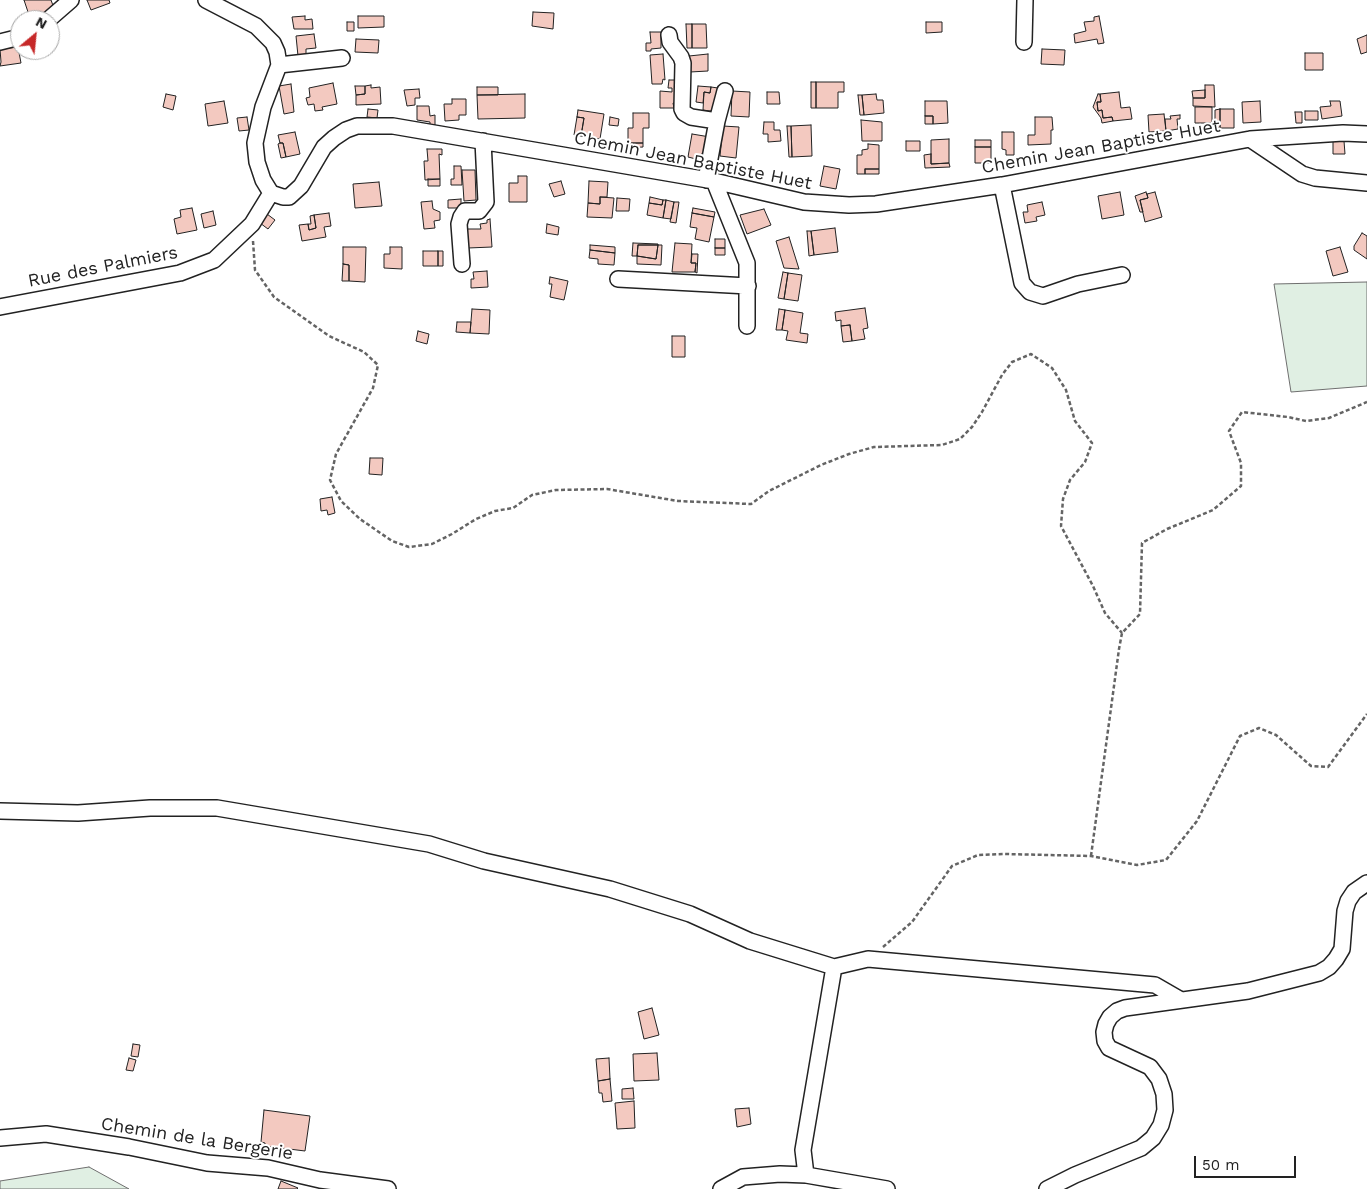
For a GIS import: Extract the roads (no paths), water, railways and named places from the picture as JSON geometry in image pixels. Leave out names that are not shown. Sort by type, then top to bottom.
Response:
[{"type":"street","points":[[60,10],[71,0]]},
{"type":"street","points":[[206,0],[247,20],[263,32],[273,43],[277,52],[279,65],[263,106],[255,143],[257,162],[263,180],[271,193]]},
{"type":"street","points":[[1024,42],[1025,0]]},
{"type":"street","points":[[669,35],[670,42],[683,63],[682,109],[684,113],[691,117],[718,121]]},
{"type":"street","points":[[279,65],[342,58]]},
{"type":"street","points":[[725,91],[718,121],[710,181],[745,255],[748,271],[747,326]]},
{"type":"street","name":"Chemin Jean Baptiste Huet","points":[[271,193],[289,197],[301,186],[324,147],[346,130],[357,126],[393,126],[710,181],[804,202],[849,205],[876,204],[1002,185],[1250,139],[1343,133],[1367,134]]},
{"type":"street","points":[[1250,139],[1302,174],[1315,178],[1367,183]]},
{"type":"street","points":[[462,264],[460,217],[465,211],[479,211],[486,202],[483,141]]},
{"type":"street","points":[[1002,185],[1022,283],[1030,292],[1043,296],[1078,284],[1122,275]]},
{"type":"street","name":"Rue des Palmiers","points":[[0,307],[180,273],[214,260],[252,224],[271,193]]},
{"type":"street","points":[[618,280],[748,286]]},
{"type":"street","points":[[0,811],[78,813],[150,808],[217,808],[429,844],[484,861],[610,889],[690,914],[750,941],[834,967],[868,959],[1155,985],[1181,1000]]},
{"type":"street","points":[[1047,1189],[1075,1175],[1141,1148],[1153,1138],[1161,1125],[1165,1110],[1164,1094],[1159,1079],[1150,1067],[1109,1048],[1105,1041],[1104,1032],[1110,1017],[1117,1011],[1125,1008],[1248,991],[1319,973],[1329,968],[1342,949],[1348,901],[1354,892],[1367,883]]},
{"type":"street","points":[[806,1175],[803,1150],[834,967]]},
{"type":"street","name":"Chemin de la Bergerie","points":[[0,1138],[46,1134],[129,1147],[207,1163],[268,1168],[320,1180],[388,1189]]},
{"type":"street","points":[[721,1189],[743,1177],[780,1174],[806,1175],[887,1189]]}]
